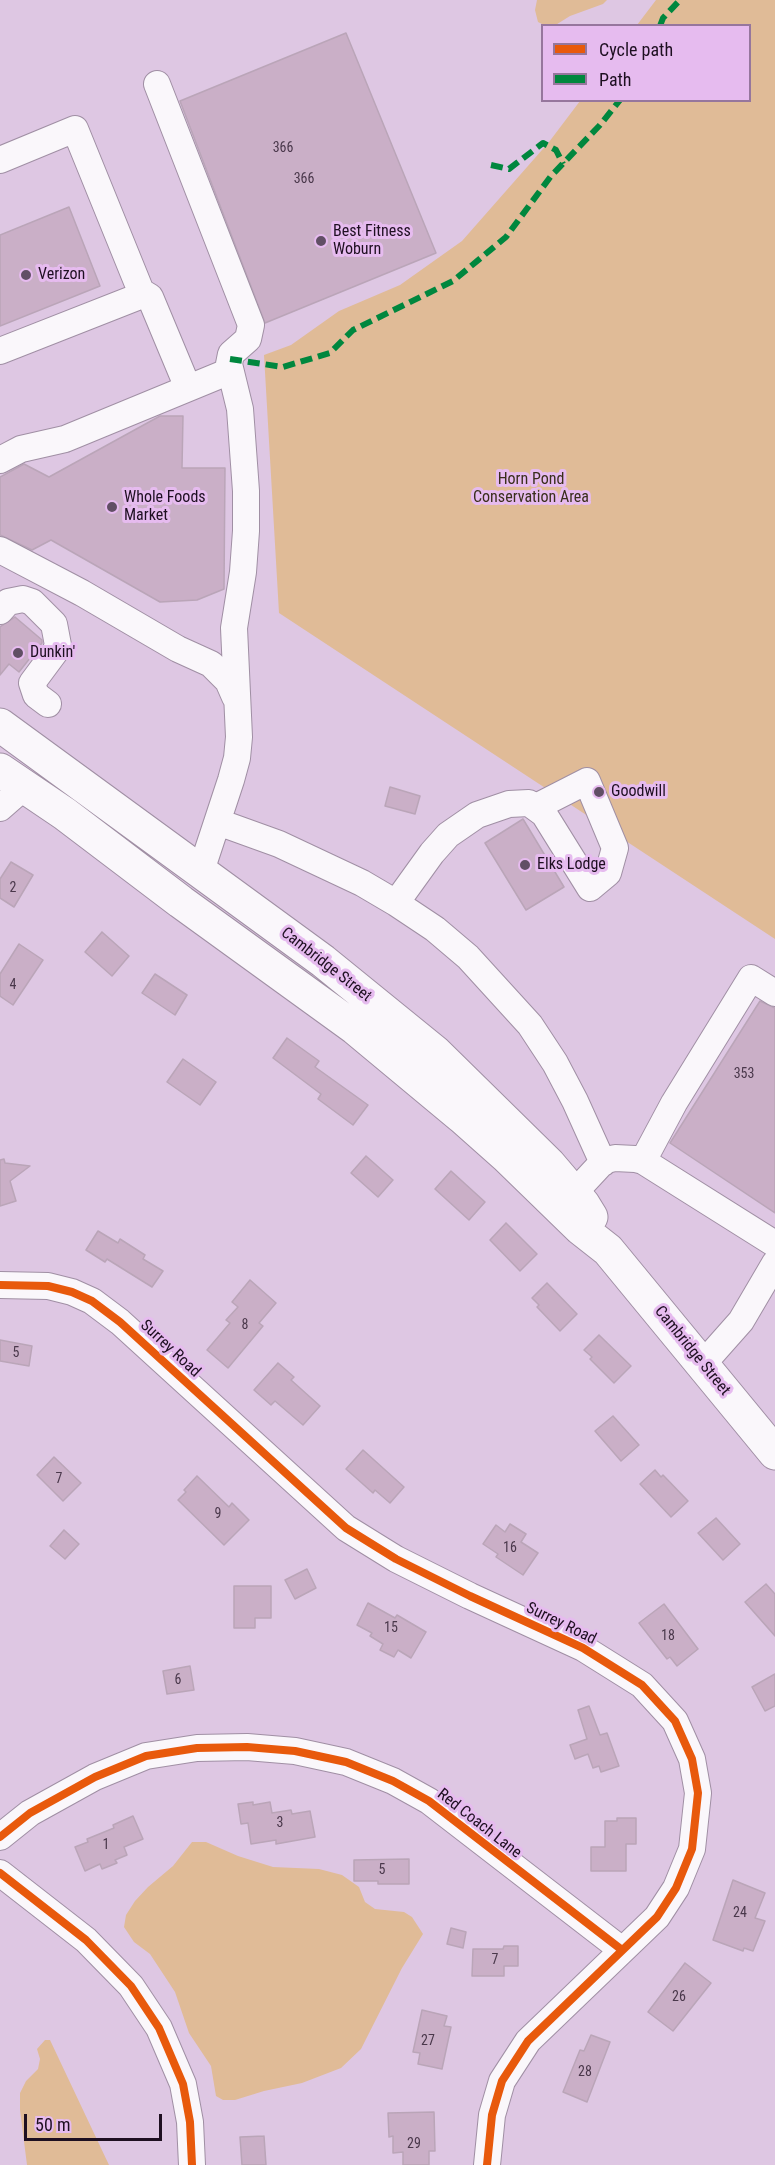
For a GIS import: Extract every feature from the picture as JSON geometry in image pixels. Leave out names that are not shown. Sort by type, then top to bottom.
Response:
[{"type":"highway","name":"Cambridge Street","points":[[0,725],[323,961],[435,1053],[549,1164],[583,1204],[608,1250]]},
{"type":"highway","name":"Cambridge Street","points":[[12,778],[65,814],[181,902],[355,1028],[462,1117],[580,1228],[608,1250],[775,1453]]},
{"type":"highway","points":[[181,902],[201,871]]},
{"type":"street","points":[[157,84],[249,316],[251,330],[248,339],[231,354],[229,364],[240,409],[246,491],[243,572],[234,628],[236,700],[239,718],[237,758],[201,871]]},
{"type":"street","points":[[0,160],[75,129],[142,294]]},
{"type":"street","points":[[0,351],[146,294],[150,297],[188,388]]},
{"type":"street","points":[[0,460],[21,449],[65,439],[230,371]]},
{"type":"street","points":[[0,550],[82,593],[178,649],[211,664],[228,681],[236,700]]},
{"type":"street","points":[[0,611],[8,602],[23,599],[32,602],[54,624],[58,645],[32,683],[36,695],[48,704]]},
{"type":"street","points":[[0,808],[12,778]]},
{"type":"street","points":[[396,903],[432,853],[461,825],[485,812],[509,804],[522,802],[536,807]]},
{"type":"street","points":[[218,822],[279,844],[362,883],[435,930],[468,957],[530,1025],[565,1082],[603,1163]]},
{"type":"street","points":[[643,1161],[674,1103],[751,978],[775,993]]},
{"type":"street","points":[[574,1193],[603,1163],[615,1158],[643,1161],[775,1244]]},
{"type":"street","points":[[702,1365],[741,1321],[775,1263]]},
{"type":"street","name":"Surrey Road","points":[[0,1285],[48,1286],[72,1292],[92,1301],[120,1322],[346,1528],[417,1570],[583,1647],[642,1685],[675,1721],[692,1760],[698,1793],[692,1849],[676,1888],[657,1917],[528,2041],[502,2081],[492,2115],[487,2165]]},
{"type":"street","name":"Red Coach Lane","points":[[0,1837],[30,1813],[58,1797],[95,1777],[146,1756],[197,1748],[248,1747],[295,1751],[346,1762],[393,1781],[429,1801],[622,1950]]},
{"type":"street","points":[[0,1873],[86,1940],[131,1986],[159,2028],[183,2084],[190,2122],[192,2165]]},
{"type":"green space","points":[[537,0],[607,0],[603,4],[570,16],[557,24],[538,22],[535,10]]},
{"type":"green space","name":"Horn Pond Conservation Area","points":[[656,0],[775,0],[775,939],[279,613],[264,355],[291,345],[339,311],[400,285],[462,241],[549,142],[579,102],[751,102],[751,24],[638,24]]},
{"type":"green space","points":[[192,1842],[206,1842],[238,1856],[273,1867],[319,1869],[342,1875],[359,1887],[365,1902],[375,1909],[404,1912],[412,1917],[423,1934],[402,1968],[361,2049],[341,2068],[302,2083],[235,2100],[223,2100],[216,2096],[211,2066],[189,2033],[175,1992],[150,1954],[134,1942],[124,1927],[126,1915],[135,1901],[173,1866]]},
{"type":"green space","points":[[45,2040],[50,2040],[109,2165],[27,2165],[20,2093],[26,2081],[38,2069],[40,2059],[37,2049]]},
{"type":"building","points":[[346,33],[436,253],[265,323],[180,101]]},
{"type":"building","points":[[69,207],[100,286],[0,326],[0,235]]},
{"type":"building","name":"Whole Foods Market","points":[[160,416],[183,416],[182,468],[225,468],[224,589],[197,600],[160,602],[51,540],[32,550],[0,535],[0,477],[24,464],[49,477]]},
{"type":"building","name":"Dunkin'","points":[[15,617],[42,640],[42,643],[19,672],[9,664],[0,675],[0,627]]},
{"type":"building","points":[[390,787],[420,796],[415,814],[385,806]]},
{"type":"building","name":"Elks Lodge","points":[[523,819],[564,887],[526,910],[485,843]]},
{"type":"building","points":[[11,862],[33,875],[14,907],[0,898],[0,879]]},
{"type":"building","points":[[102,932],[129,956],[112,976],[85,952]]},
{"type":"building","points":[[19,944],[43,960],[13,1005],[0,996],[0,974]]},
{"type":"building","points":[[155,974],[187,995],[175,1015],[142,993]]},
{"type":"building","points":[[760,1001],[775,1008],[775,1213],[670,1143]]},
{"type":"building","points":[[287,1038],[319,1061],[315,1067],[368,1105],[353,1125],[318,1099],[321,1094],[273,1058]]},
{"type":"building","points":[[183,1059],[216,1082],[200,1105],[167,1082]]},
{"type":"building","points":[[366,1156],[393,1180],[378,1197],[351,1173]]},
{"type":"building","points":[[4,1159],[5,1163],[30,1166],[10,1181],[16,1201],[0,1206],[0,1160]]},
{"type":"building","points":[[451,1171],[485,1202],[469,1220],[435,1189]]},
{"type":"building","points":[[506,1223],[537,1254],[520,1271],[490,1240]]},
{"type":"building","points":[[98,1231],[118,1243],[120,1239],[145,1255],[143,1259],[163,1271],[152,1287],[107,1259],[105,1262],[86,1250]]},
{"type":"building","points":[[250,1280],[276,1303],[259,1323],[263,1326],[228,1368],[207,1350],[230,1323],[226,1320],[238,1307],[232,1302]]},
{"type":"building","points":[[547,1283],[577,1314],[560,1331],[537,1307],[539,1305],[532,1298]]},
{"type":"building","points":[[599,1335],[631,1366],[614,1383],[584,1350]]},
{"type":"building","points":[[0,1340],[32,1346],[29,1366],[0,1361]]},
{"type":"building","points":[[278,1363],[294,1377],[291,1380],[320,1406],[303,1425],[275,1401],[271,1405],[254,1390]]},
{"type":"building","points":[[613,1416],[639,1445],[621,1461],[595,1431]]},
{"type":"building","points":[[363,1450],[404,1487],[390,1503],[375,1490],[373,1493],[346,1469]]},
{"type":"building","points":[[54,1457],[81,1483],[63,1501],[37,1475]]},
{"type":"building","points":[[655,1470],[661,1477],[663,1475],[688,1501],[671,1517],[640,1484]]},
{"type":"building","points":[[197,1476],[229,1507],[232,1503],[249,1520],[224,1545],[178,1500]]},
{"type":"building","points":[[716,1518],[740,1544],[723,1560],[698,1533]]},
{"type":"building","points":[[510,1524],[526,1534],[521,1542],[538,1553],[523,1575],[496,1557],[498,1554],[483,1544],[496,1525],[505,1532]]},
{"type":"building","points":[[64,1530],[79,1544],[65,1559],[50,1546]]},
{"type":"building","points":[[307,1569],[316,1588],[295,1599],[285,1580]]},
{"type":"building","points":[[766,1584],[775,1594],[775,1636],[745,1602]]},
{"type":"building","points":[[234,1586],[271,1586],[271,1618],[255,1618],[255,1628],[234,1628]]},
{"type":"building","points":[[368,1603],[395,1618],[397,1615],[426,1632],[411,1658],[398,1650],[394,1657],[380,1650],[383,1644],[370,1636],[372,1633],[357,1625]]},
{"type":"building","points":[[664,1604],[698,1649],[677,1666],[670,1657],[667,1659],[639,1623]]},
{"type":"building","points":[[190,1666],[194,1690],[167,1694],[163,1671]]},
{"type":"building","points":[[775,1674],[775,1706],[765,1711],[752,1687]]},
{"type":"building","points":[[589,1706],[600,1735],[607,1733],[619,1766],[601,1772],[599,1766],[593,1768],[588,1754],[575,1759],[570,1745],[587,1739],[578,1710]]},
{"type":"building","points":[[253,1802],[253,1805],[270,1802],[272,1813],[291,1810],[292,1814],[310,1811],[315,1837],[276,1844],[276,1840],[251,1844],[248,1823],[241,1824],[238,1804]]},
{"type":"building","points":[[133,1816],[143,1839],[124,1847],[127,1855],[115,1860],[117,1863],[102,1869],[100,1864],[85,1871],[75,1847]]},
{"type":"building","points":[[617,1818],[636,1818],[636,1844],[626,1844],[626,1871],[591,1871],[591,1847],[605,1847],[605,1821],[617,1821]]},
{"type":"building","points":[[409,1859],[409,1884],[354,1881],[354,1860]]},
{"type":"building","points":[[733,1880],[765,1893],[755,1918],[765,1921],[753,1951],[744,1948],[743,1951],[713,1940]]},
{"type":"building","points":[[451,1928],[466,1932],[463,1948],[447,1944]]},
{"type":"building","points":[[504,1946],[518,1946],[518,1966],[504,1966],[504,1976],[472,1976],[473,1949],[503,1949]]},
{"type":"building","points":[[685,1963],[711,1983],[673,2031],[648,2012]]},
{"type":"building","points":[[422,2010],[447,2016],[444,2026],[451,2027],[442,2069],[418,2064],[420,2053],[413,2052]]},
{"type":"building","points":[[591,2035],[610,2042],[587,2102],[563,2092],[580,2050],[584,2051]]},
{"type":"building","points":[[434,2112],[435,2151],[429,2151],[429,2165],[403,2165],[403,2152],[393,2153],[393,2136],[389,2137],[388,2113]]},
{"type":"building","points":[[264,2136],[266,2165],[242,2165],[240,2137]]},
{"type":"marked path","points":[[661,24],[663,18],[680,0]]},
{"type":"marked path","points":[[230,359],[283,367],[330,353],[353,330],[453,281],[506,237],[551,176],[600,125],[618,102]]},
{"type":"marked path","points":[[491,165],[509,169],[543,143],[556,150],[563,164]]},
{"type":"cycle path","points":[[0,1285],[48,1286],[72,1292],[92,1301],[120,1322],[346,1528],[396,1559],[583,1648],[642,1685],[675,1721],[692,1759],[698,1793],[692,1849],[676,1888],[657,1917],[528,2041],[502,2081],[492,2115],[487,2165]]},
{"type":"cycle path","points":[[0,1837],[30,1813],[95,1777],[146,1756],[197,1748],[247,1747],[295,1751],[346,1762],[393,1781],[429,1801],[622,1950]]},
{"type":"cycle path","points":[[0,1873],[86,1940],[131,1986],[159,2028],[183,2084],[190,2122],[192,2165]]},
{"type":"place","name":"Best Fitness Woburn","points":[[321,241]]},
{"type":"place","name":"Verizon","points":[[26,275]]},
{"type":"place","name":"Whole Foods Market","points":[[112,507]]},
{"type":"place","name":"Dunkin'","points":[[18,653]]},
{"type":"place","name":"Goodwill","points":[[599,792]]},
{"type":"place","name":"Elks Lodge","points":[[525,865]]}]
